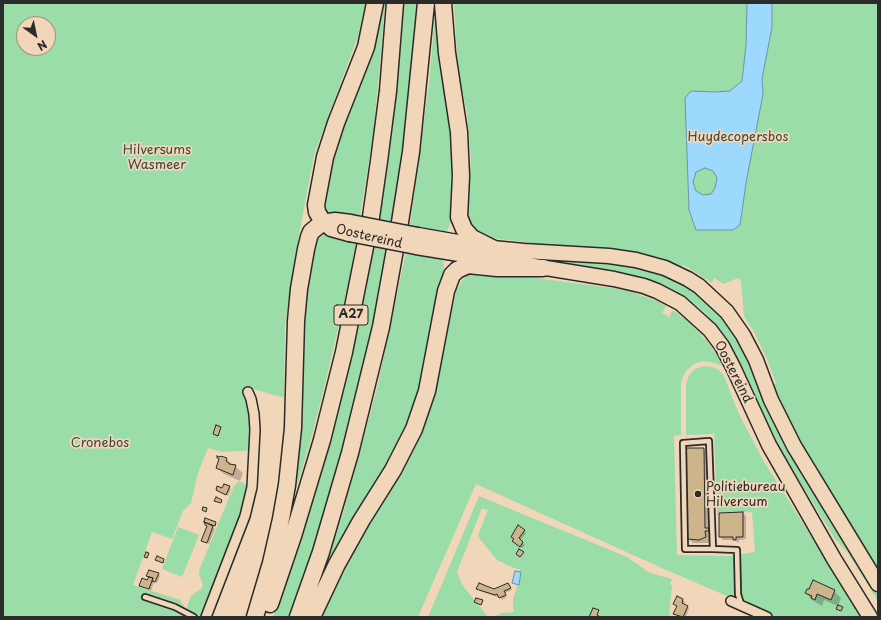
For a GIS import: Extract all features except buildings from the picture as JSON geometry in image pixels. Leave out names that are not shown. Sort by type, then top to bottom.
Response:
[{"type":"highway","points":[[255,617],[271,563],[287,485],[293,428],[296,321],[300,282],[309,237],[314,228],[323,222],[317,212],[316,205],[325,156],[336,122],[366,47],[375,3]]},
{"type":"highway","name":"A27","points":[[265,617],[293,536],[322,440],[344,352],[371,217],[388,91],[395,3]]},
{"type":"highway","name":"A27","points":[[298,617],[321,552],[348,460],[362,407],[380,327],[400,222],[411,152],[426,3]]},
{"type":"highway","points":[[443,3],[447,53],[459,132],[461,171],[459,217],[464,229],[472,238],[492,248]]},
{"type":"highway","points":[[312,617],[337,564],[361,521],[394,470],[414,429],[427,391],[446,291],[452,275],[457,270],[468,265],[498,268],[543,268]]},
{"type":"main road","name":"Oostereind","points":[[323,222],[335,220],[350,228],[543,268],[614,279],[644,286],[663,294],[680,304],[710,330],[728,357],[768,445],[834,559],[870,617]]},
{"type":"main road","name":"Oostereind","points":[[417,241],[524,251],[609,256],[654,264],[688,279],[708,294],[727,312],[744,335],[756,360],[771,400],[794,446],[878,584]]},
{"type":"street","points":[[206,617],[245,516],[252,487],[255,430],[254,414],[251,398],[248,392]]},
{"type":"street","points":[[731,601],[767,617]]},
{"type":"lane","points":[[713,549],[708,441],[683,443],[685,549],[737,550],[738,594],[742,606]]},
{"type":"lane","points":[[145,597],[175,607],[194,617]]},
{"type":"green space","name":"Hilversums Wasmeer","points":[[3,3],[365,3],[358,36],[314,155],[294,262],[285,325],[284,397],[253,389],[259,418],[259,450],[222,452],[208,448],[198,473],[191,503],[183,511],[172,539],[152,532],[133,585],[180,600],[186,609],[191,596],[201,589],[203,585],[199,574],[200,568],[234,486],[238,482],[242,482],[248,486],[233,538],[203,617],[186,610],[183,617],[3,617]]},
{"type":"green space","points":[[379,3],[385,3],[381,52],[373,135],[360,217],[326,213],[321,203],[329,160]]},
{"type":"green space","points":[[403,3],[418,3],[403,154],[376,313],[356,403],[333,486],[308,567],[291,617],[273,617],[293,561],[398,69]]},
{"type":"green space","points":[[436,3],[452,105],[455,211],[445,236],[410,226],[429,83]]},
{"type":"green space","name":"Huydecopersbos","points":[[454,3],[878,3],[878,571],[806,455],[787,420],[773,386],[776,383],[766,357],[754,332],[744,316],[741,281],[738,278],[724,284],[714,278],[712,283],[684,265],[680,267],[653,256],[613,249],[549,245],[492,238],[477,233],[469,225],[467,210],[471,158],[467,114],[458,68]]},
{"type":"green space","points":[[322,232],[356,241],[348,285],[325,384],[311,439],[285,526],[305,286],[317,237]]},
{"type":"green space","points":[[452,245],[632,265],[667,275],[695,291],[724,318],[738,338],[794,458],[878,595],[878,601],[848,553],[835,539],[787,461],[728,342],[715,324],[700,308],[661,284],[628,274],[505,258]]},
{"type":"green space","points":[[406,252],[442,256],[444,266],[416,412],[318,590],[343,513],[377,388]]},
{"type":"green space","points":[[476,272],[491,272],[626,290],[657,301],[666,306],[662,313],[668,316],[667,320],[673,310],[690,323],[714,350],[722,364],[720,365],[703,361],[694,364],[686,371],[681,382],[681,435],[674,436],[677,555],[729,556],[755,552],[752,512],[717,513],[714,434],[686,435],[686,384],[689,375],[695,369],[703,366],[713,367],[719,370],[724,376],[738,412],[763,460],[862,617],[774,617],[751,605],[741,594],[734,593],[732,596],[727,596],[476,484],[418,617],[321,617],[345,564],[396,482],[415,448],[434,398],[456,291],[463,279]]},
{"type":"green space","points":[[479,496],[627,557],[650,573],[672,579],[670,584],[672,586],[669,617],[496,617],[495,616],[501,613],[514,612],[513,599],[520,578],[520,570],[497,560],[480,539],[478,535],[488,510],[482,508],[457,572],[463,586],[488,617],[428,617]]},
{"type":"green space","points":[[178,527],[199,535],[182,577],[162,569]]},
{"type":"water","points":[[747,3],[772,3],[772,27],[762,79],[763,94],[746,183],[740,225],[733,230],[696,230],[689,210],[685,98],[691,91],[730,91],[742,81],[746,45]],"holes":[[[705,168],[713,171],[717,178],[715,188],[711,194],[703,195],[696,191],[693,182],[696,172]]]},
{"type":"water","points":[[515,571],[521,572],[519,585],[512,583]]},
{"type":"place","name":"Politiebureau Hilversum","points":[[698,494]]},
{"type":"park label","name":"Cronebos","points":[[100,443]]}]
